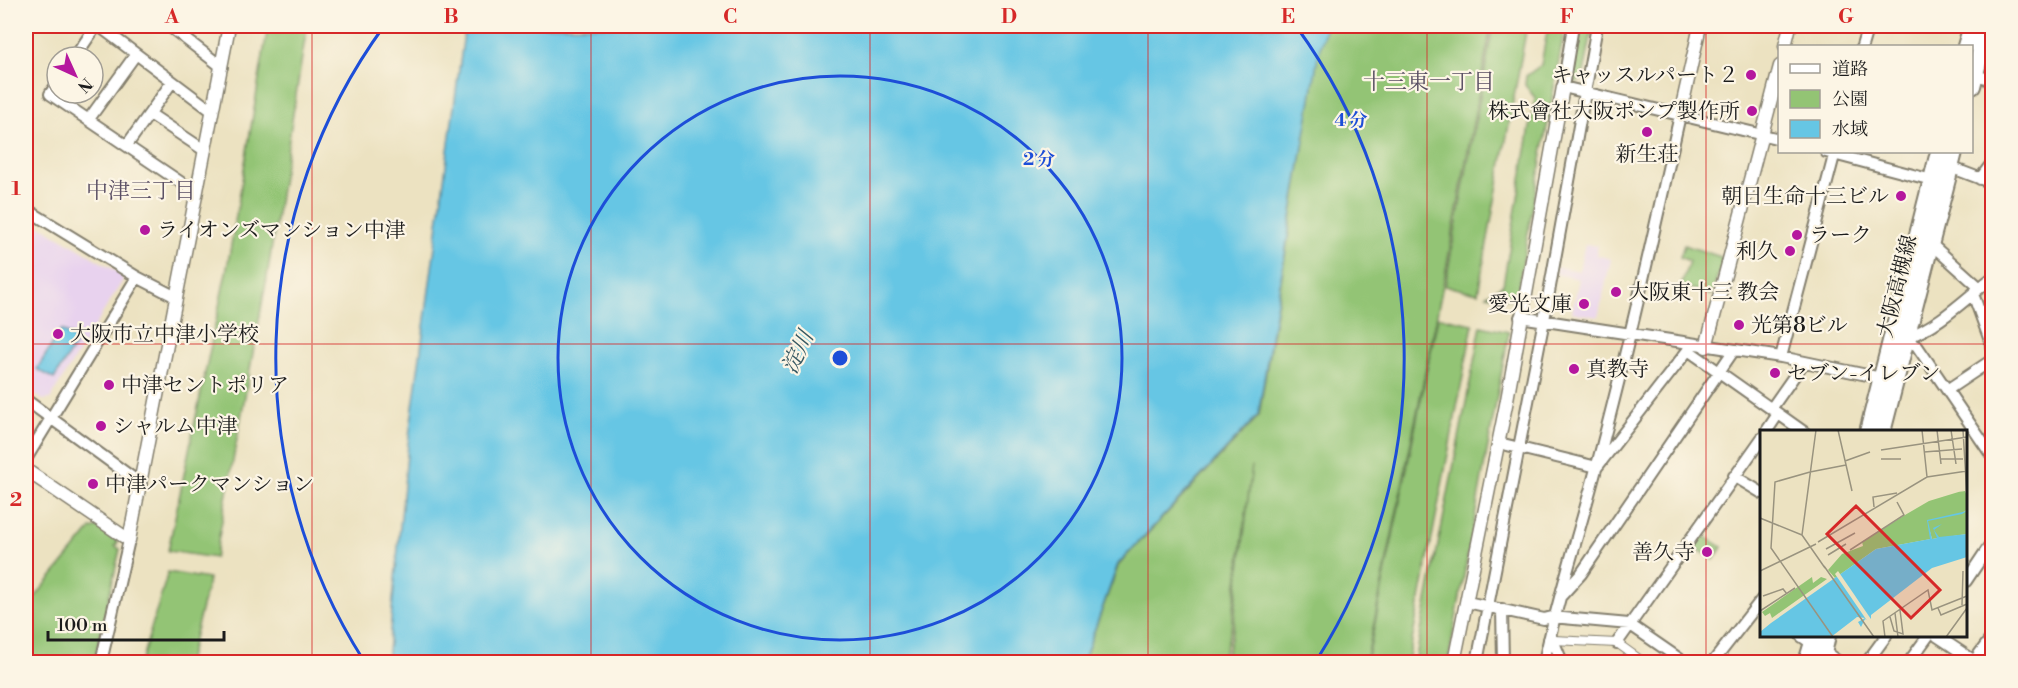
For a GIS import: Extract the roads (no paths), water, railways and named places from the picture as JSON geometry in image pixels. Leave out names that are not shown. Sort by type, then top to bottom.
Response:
[{"type":"main road","points":[[1966,45],[1973,26]]},
{"type":"main road","points":[[1973,26],[1981,81]]},
{"type":"main road","name":"大阪高槻線","points":[[1882,430],[1889,380],[1939,153]]},
{"type":"main road","name":"大阪高槻線","points":[[1900,336],[1931,244],[1952,160]]},
{"type":"main road","name":"大阪高槻線","points":[[1869,430],[1889,380]]},
{"type":"main road","points":[[1807,663],[1817,644]]},
{"type":"street","points":[[84,45],[98,26],[212,111]]},
{"type":"street","points":[[169,26],[222,67]]},
{"type":"street","points":[[101,663],[141,484],[195,192],[229,26]]},
{"type":"street","points":[[1454,663],[1499,443],[1573,26]]},
{"type":"street","points":[[1477,663],[1544,320],[1597,26]]},
{"type":"street","points":[[1544,663],[1551,639],[1552,617],[1597,467],[1631,335],[1700,26]]},
{"type":"street","points":[[1785,45],[1790,26]]},
{"type":"street","points":[[1862,45],[1868,26]]},
{"type":"street","points":[[89,119],[136,54]]},
{"type":"street","points":[[1706,347],[1778,70]]},
{"type":"street","points":[[127,145],[172,82]]},
{"type":"street","points":[[1563,87],[1778,139]]},
{"type":"street","points":[[67,105],[195,192]]},
{"type":"street","points":[[150,114],[204,150]]},
{"type":"street","points":[[1781,357],[1832,153]]},
{"type":"street","points":[[1836,153],[1932,180],[1952,160],[1980,179],[1992,183]]},
{"type":"street","points":[[1980,179],[1992,163]]},
{"type":"street","points":[[26,224],[29,211],[137,277],[176,297]]},
{"type":"street","points":[[1931,244],[1976,291],[1992,346]]},
{"type":"street","points":[[26,459],[137,277]]},
{"type":"street","points":[[1900,336],[1920,333],[1992,278]]},
{"type":"street","points":[[1520,317],[1688,347],[1734,350],[1781,357],[1889,380]]},
{"type":"street","points":[[1900,336],[1917,346],[1992,456]]},
{"type":"street","points":[[1688,347],[1720,373],[1801,430]]},
{"type":"street","points":[[1597,467],[1688,347]]},
{"type":"street","points":[[1559,598],[1581,574],[1734,350]]},
{"type":"street","points":[[1947,390],[1992,360]]},
{"type":"street","points":[[1767,430],[1775,411],[1804,362]]},
{"type":"street","points":[[26,400],[141,484]]},
{"type":"street","points":[[1617,643],[1760,439]]},
{"type":"street","points":[[1499,443],[1597,467]]},
{"type":"street","points":[[26,470],[129,540]]},
{"type":"street","points":[[26,470],[28,479],[26,482]]},
{"type":"street","points":[[1734,476],[1760,492]]},
{"type":"street","points":[[1967,578],[1992,542]]},
{"type":"street","points":[[1467,602],[1544,619],[1552,617],[1629,624],[1684,663]]},
{"type":"street","points":[[1713,663],[1760,604]]},
{"type":"street","points":[[1502,609],[1503,663]]},
{"type":"street","points":[[1867,663],[1885,637]]},
{"type":"street","points":[[1909,663],[1927,637]]},
{"type":"street","points":[[1938,637],[1975,662],[1992,637]]},
{"type":"street","points":[[1551,639],[1617,643],[1642,661],[1641,663]]},
{"type":"street","points":[[1551,639],[1562,663]]},
{"type":"street","points":[[1817,644],[1839,663]]},
{"type":"water","name":"淀川","points":[[465,26],[1326,26],[1318,56],[1258,415],[1118,564],[1083,662],[387,662],[408,444]]},
{"type":"water","points":[[61,330],[78,340],[54,379],[37,369]]},
{"type":"place","name":"キャッスルパート２","points":[[1751,75]]},
{"type":"place","name":"株式會社大阪ポンプ製作所","points":[[1752,111]]},
{"type":"place","name":"新生荘","points":[[1647,132]]},
{"type":"place","name":"朝日生命十三ビル","points":[[1901,196]]},
{"type":"place","name":"ライオンズマンション中津","points":[[145,230]]},
{"type":"place","name":"ラーク","points":[[1797,235]]},
{"type":"place","name":"利久","points":[[1790,251]]},
{"type":"place","name":"大阪東十三 教会","points":[[1616,292]]},
{"type":"place","name":"愛光文庫","points":[[1584,304]]},
{"type":"place","name":"光第8ビル","points":[[1739,325]]},
{"type":"place","name":"大阪市立中津小学校","points":[[58,334]]},
{"type":"place","name":"真教寺","points":[[1574,369]]},
{"type":"place","name":"セブン-イレブン","points":[[1775,373]]},
{"type":"place","name":"中津セントポリア","points":[[109,385]]},
{"type":"place","name":"シャルム中津","points":[[101,426]]},
{"type":"place","name":"中津パークマンション","points":[[93,484]]},
{"type":"place","name":"善久寺","points":[[1707,552]]},
{"type":"district","name":"十三東一丁目","points":[[1429,81]]},
{"type":"district","name":"中津三丁目","points":[[141,190]]}]
